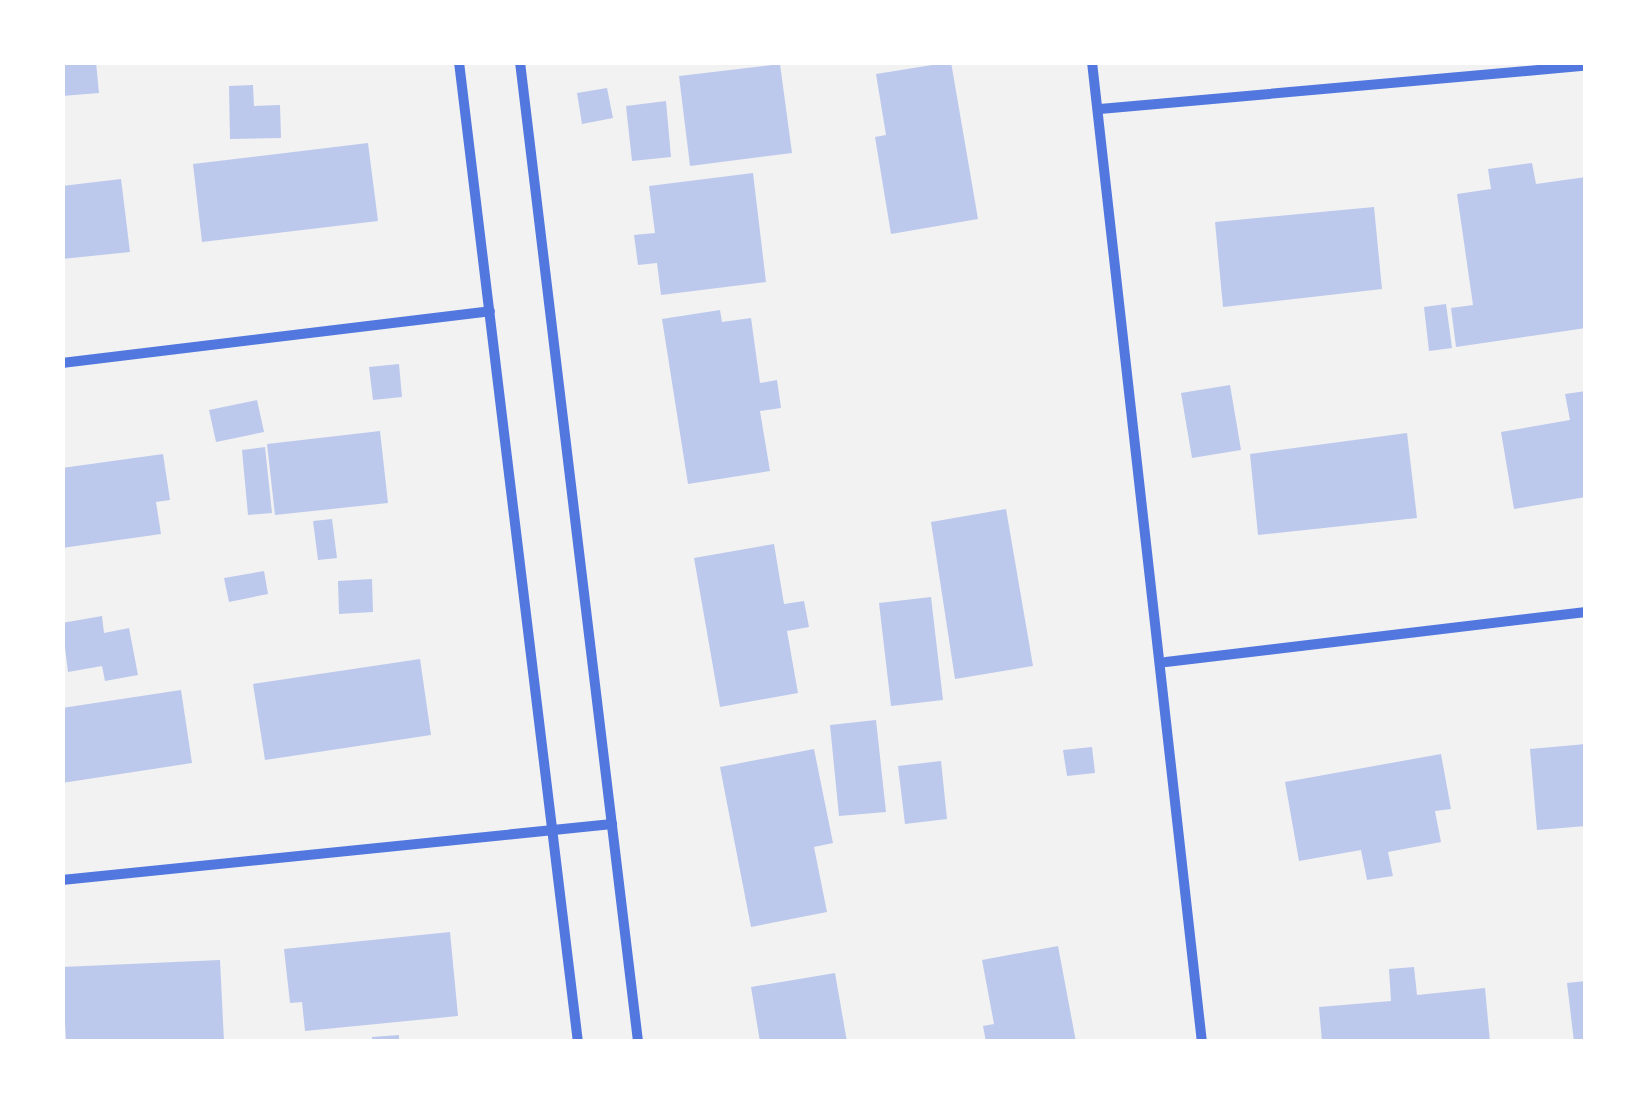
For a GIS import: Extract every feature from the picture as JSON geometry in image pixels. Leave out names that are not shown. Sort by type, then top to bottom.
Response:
[{"type":"street","points":[[459,62],[578,1042]]},
{"type":"street","points":[[520,62],[638,1042]]},
{"type":"street","points":[[1092,62],[1166,662],[1202,1042]]},
{"type":"street","points":[[1100,108],[1586,66]]},
{"type":"street","points":[[62,364],[490,310]]},
{"type":"street","points":[[1166,662],[1586,612]]},
{"type":"street","points":[[62,880],[612,824]]},
{"type":"building","points":[[62,62],[96,62],[99,93],[62,96]]},
{"type":"building","points":[[951,62],[978,219],[891,234],[875,137],[886,135],[876,74]]},
{"type":"building","points":[[780,64],[792,153],[690,166],[679,76]]},
{"type":"building","points":[[253,85],[254,106],[280,105],[281,138],[230,139],[229,86]]},
{"type":"building","points":[[607,88],[613,118],[582,124],[577,93]]},
{"type":"building","points":[[666,101],[671,157],[632,161],[626,106]]},
{"type":"building","points":[[368,143],[378,221],[202,242],[193,164]]},
{"type":"building","points":[[1532,163],[1536,184],[1586,177],[1586,328],[1456,347],[1451,308],[1473,305],[1457,194],[1491,189],[1488,169]]},
{"type":"building","points":[[753,173],[766,282],[661,295],[657,263],[638,265],[634,235],[655,233],[649,186]]},
{"type":"building","points":[[121,179],[130,252],[62,259],[62,186]]},
{"type":"building","points":[[1374,207],[1382,289],[1223,307],[1215,222]]},
{"type":"building","points":[[1446,304],[1452,348],[1429,351],[1424,307]]},
{"type":"building","points":[[720,310],[722,322],[751,318],[760,383],[777,380],[781,408],[760,411],[770,471],[688,484],[662,319]]},
{"type":"building","points":[[399,364],[402,397],[373,400],[369,367]]},
{"type":"building","points":[[1230,385],[1241,450],[1192,458],[1181,393]]},
{"type":"building","points":[[1586,391],[1586,497],[1514,509],[1501,432],[1570,420],[1565,394]]},
{"type":"building","points":[[257,400],[264,432],[216,442],[209,410]]},
{"type":"building","points":[[380,431],[388,503],[275,515],[267,444]]},
{"type":"building","points":[[1407,433],[1417,518],[1258,535],[1250,454]]},
{"type":"building","points":[[265,447],[272,513],[248,515],[242,450]]},
{"type":"building","points":[[163,454],[170,500],[156,502],[161,534],[62,548],[62,468]]},
{"type":"building","points":[[1006,509],[1033,666],[955,679],[931,522]]},
{"type":"building","points":[[332,519],[337,558],[318,560],[313,521]]},
{"type":"building","points":[[774,544],[784,604],[804,601],[809,627],[787,631],[798,693],[720,707],[694,558]]},
{"type":"building","points":[[264,571],[268,594],[229,602],[224,578]]},
{"type":"building","points":[[372,579],[373,612],[339,614],[338,581]]},
{"type":"building","points":[[931,597],[943,700],[891,706],[879,603]]},
{"type":"building","points":[[102,616],[104,633],[129,628],[138,675],[105,681],[102,666],[68,672],[62,623]]},
{"type":"building","points":[[420,659],[431,735],[265,760],[253,684]]},
{"type":"building","points":[[181,690],[192,763],[62,783],[62,708]]},
{"type":"building","points":[[876,720],[886,812],[839,816],[830,725]]},
{"type":"building","points":[[1586,744],[1586,826],[1537,830],[1530,749]]},
{"type":"building","points":[[1092,747],[1095,773],[1067,776],[1063,750]]},
{"type":"building","points":[[814,749],[833,843],[814,847],[827,912],[751,927],[720,767]]},
{"type":"building","points":[[1441,754],[1451,809],[1435,811],[1441,842],[1388,852],[1393,876],[1367,880],[1361,850],[1299,861],[1285,782]]},
{"type":"building","points":[[941,761],[947,819],[905,824],[898,766]]},
{"type":"building","points":[[450,932],[458,1016],[305,1031],[302,1002],[290,1003],[284,949]]},
{"type":"building","points":[[1058,946],[1076,1042],[986,1042],[983,1026],[994,1024],[982,960]]},
{"type":"building","points":[[220,960],[224,1042],[66,1042],[62,967]]},
{"type":"building","points":[[1414,967],[1417,995],[1485,988],[1490,1042],[1322,1042],[1319,1007],[1391,1001],[1389,969]]},
{"type":"building","points":[[835,973],[847,1042],[760,1042],[751,987]]},
{"type":"building","points":[[1586,981],[1586,1042],[1574,1042],[1567,983]]},
{"type":"building","points":[[399,1035],[399,1042],[372,1042],[372,1037]]}]
